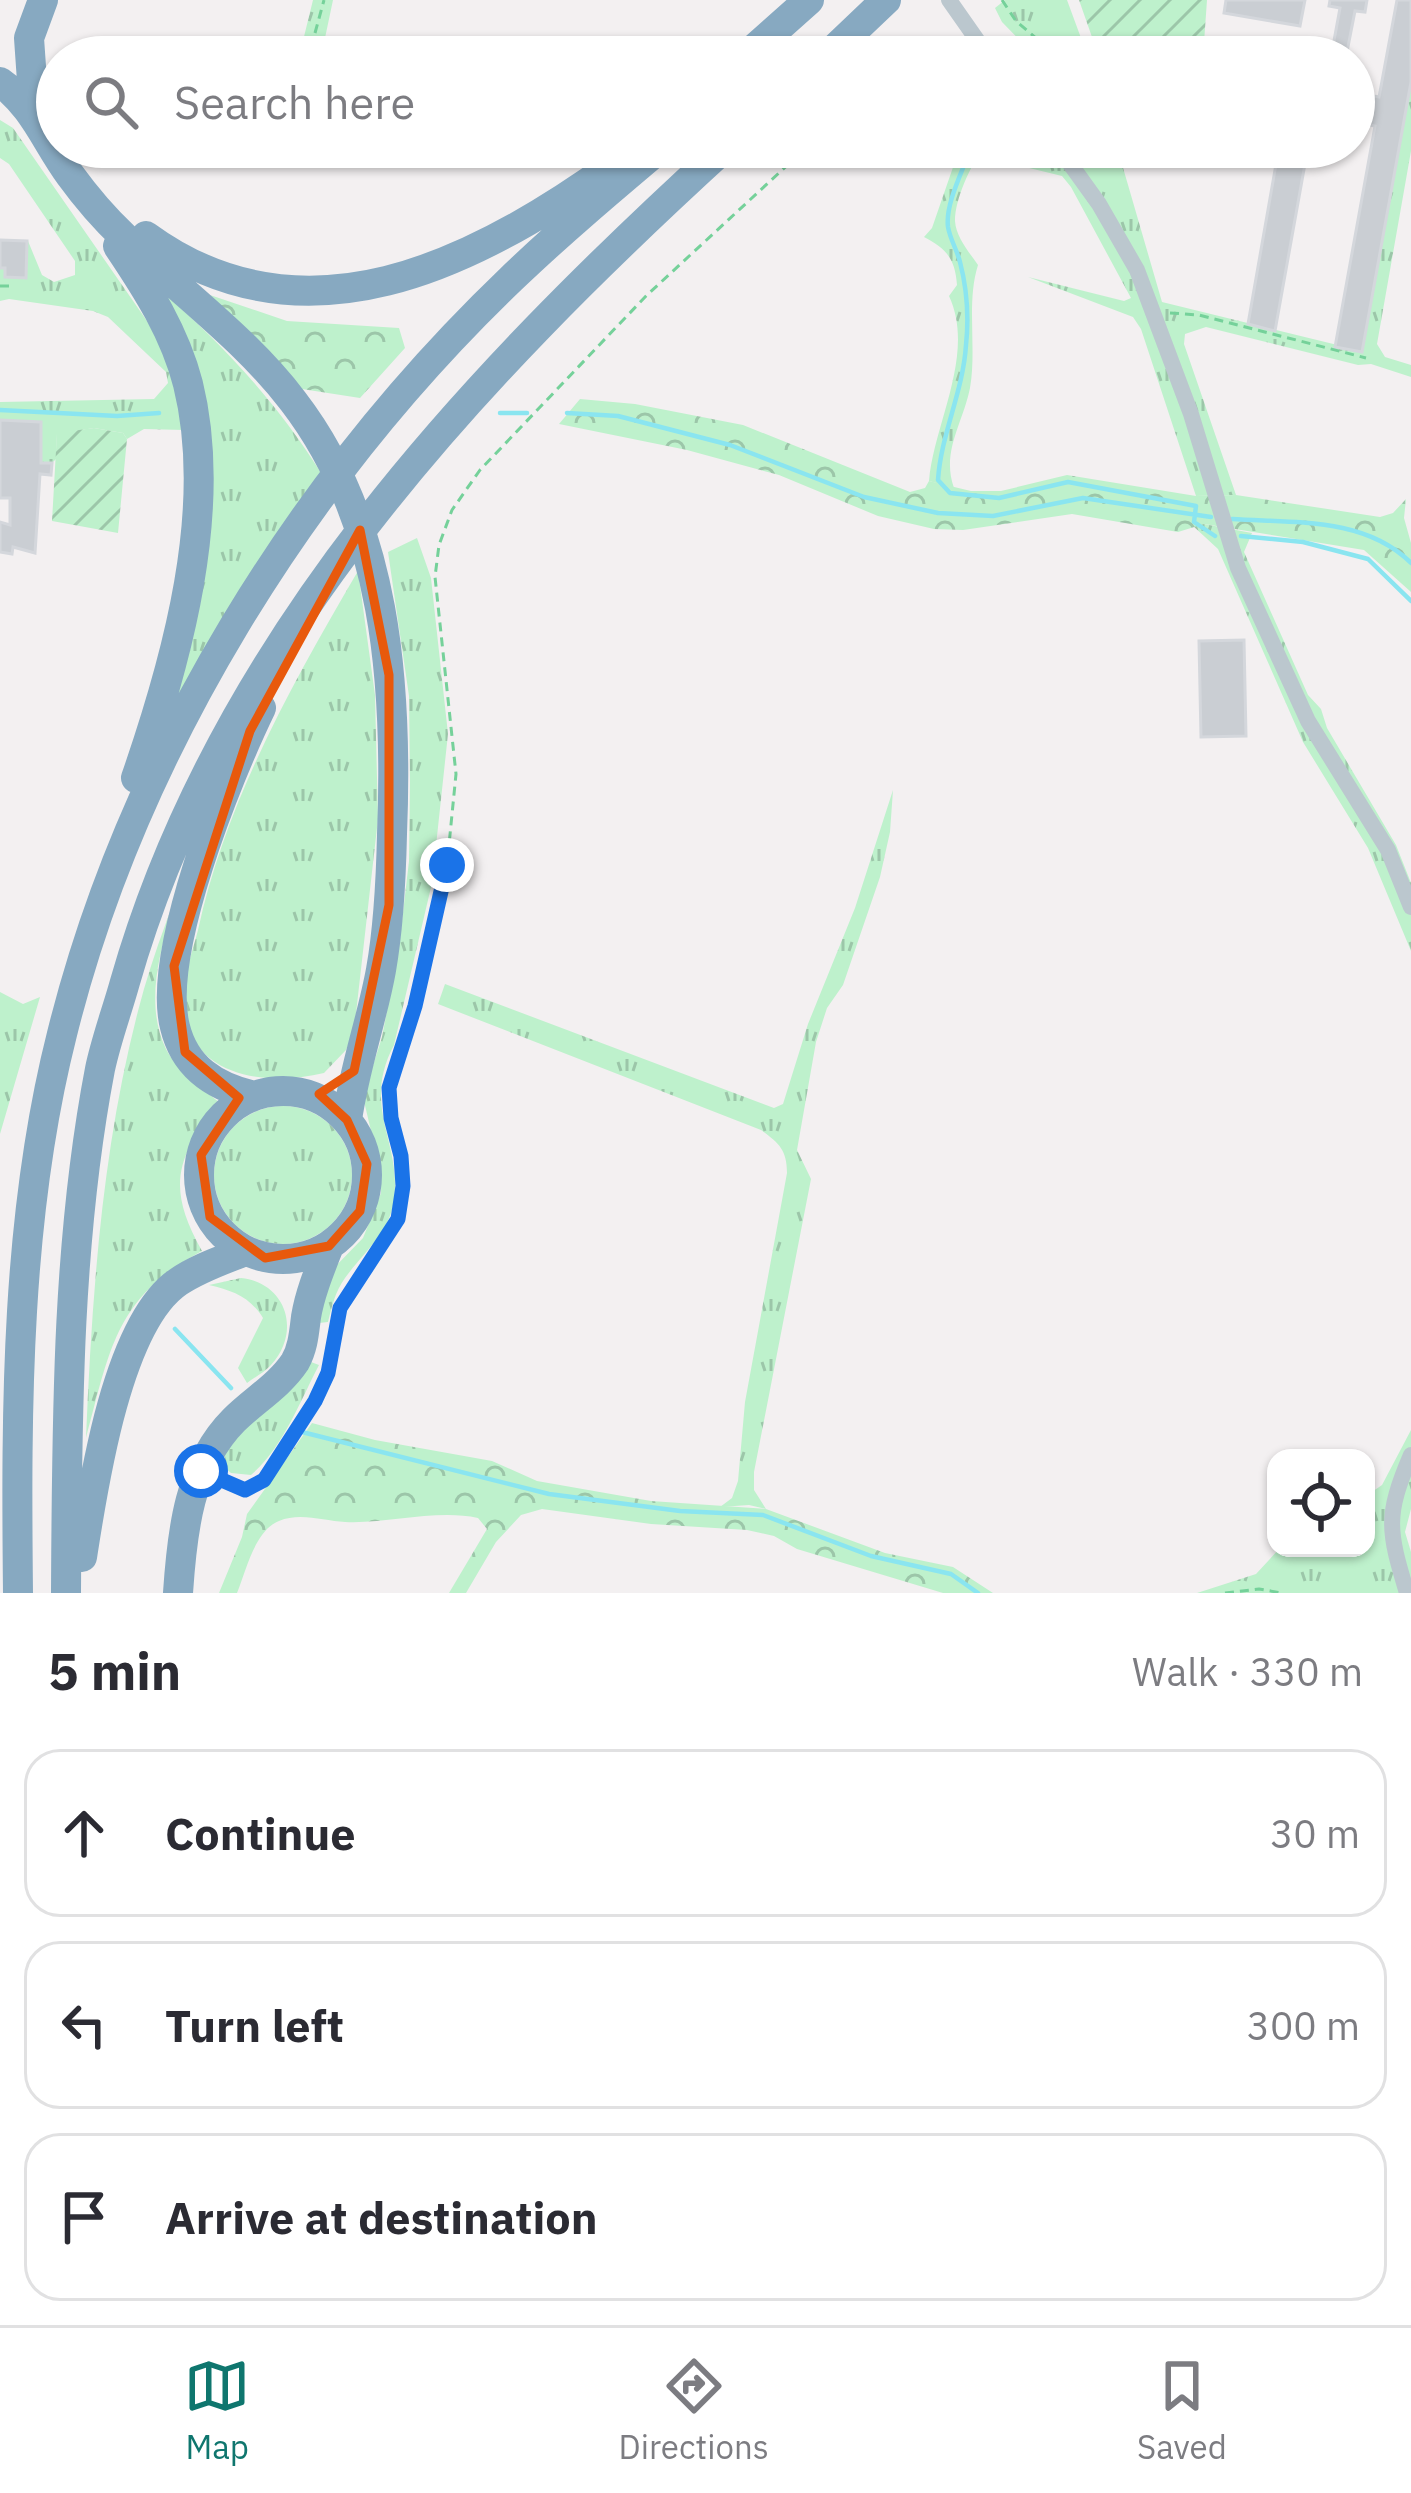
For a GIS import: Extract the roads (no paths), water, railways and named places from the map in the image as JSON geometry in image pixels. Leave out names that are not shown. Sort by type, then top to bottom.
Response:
[{"type":"highway","points":[[36,114],[15,85],[43,0]]},
{"type":"highway","points":[[769,36],[809,0]]},
{"type":"highway","points":[[785,36],[822,0]]},
{"type":"highway","points":[[848,36],[886,0]]},
{"type":"highway","points":[[0,57],[29,38]]},
{"type":"highway","points":[[18,1593],[21,1325],[41,1137],[100,884],[177,644],[189,581],[196,466],[192,406],[179,354],[146,286],[75,168]]},
{"type":"highway","points":[[76,168],[124,237],[243,345],[290,397],[325,448],[366,547],[381,612],[393,729],[389,905],[381,971],[354,1071],[347,1120]]},
{"type":"highway","points":[[77,168],[136,229],[166,251],[231,280],[306,292],[348,290],[434,268],[472,252],[608,168]]},
{"type":"highway","points":[[62,1034],[104,901],[172,743],[221,649],[311,509],[426,368],[510,279],[637,168]]},
{"type":"highway","points":[[66,1593],[75,1268],[85,1166],[101,1065],[141,927],[189,803],[297,616],[369,514],[607,256],[702,168]]},
{"type":"highway","points":[[254,1096],[218,1085],[184,1052],[171,998],[174,966],[208,844],[250,731],[296,636],[369,514]]},
{"type":"highway","points":[[316,1096],[354,1071]]},
{"type":"highway","points":[[295,1091],[316,1096],[347,1120],[360,1140],[367,1187],[360,1211],[329,1246],[308,1256],[276,1258],[245,1251],[210,1217],[199,1174],[214,1126],[254,1096],[295,1091]]},
{"type":"highway","points":[[178,1593],[185,1526],[209,1450],[293,1364],[329,1246]]},
{"type":"highway","points":[[80,1593],[101,1449],[136,1338],[154,1306],[177,1282],[245,1251]]},
{"type":"highway","points":[[276,1258],[305,1320]]},
{"type":"street","points":[[949,0],[974,36]]},
{"type":"street","points":[[1072,168],[1119,236],[1156,314],[1238,568],[1308,721],[1388,850],[1411,907]]},
{"type":"street","points":[[1407,1593],[1390,1510],[1411,1454]]},
{"type":"waterway","points":[[963,168],[948,218],[967,303],[964,362],[938,480],[950,493],[999,498],[1068,482],[1196,506],[1194,522],[1215,536]]},
{"type":"waterway","points":[[0,410],[117,416],[159,413]]},
{"type":"waterway","points":[[500,413],[527,413]]},
{"type":"waterway","points":[[567,413],[618,416],[730,445],[864,497],[938,513],[993,516],[1083,498],[1211,517]]},
{"type":"waterway","points":[[1232,519],[1350,530],[1393,548],[1411,563]]},
{"type":"waterway","points":[[1241,536],[1303,542],[1368,559],[1411,601]]},
{"type":"waterway","points":[[175,1329],[231,1388]]},
{"type":"waterway","points":[[302,1432],[549,1494],[680,1511],[763,1515],[871,1556],[951,1574],[978,1593]]}]
